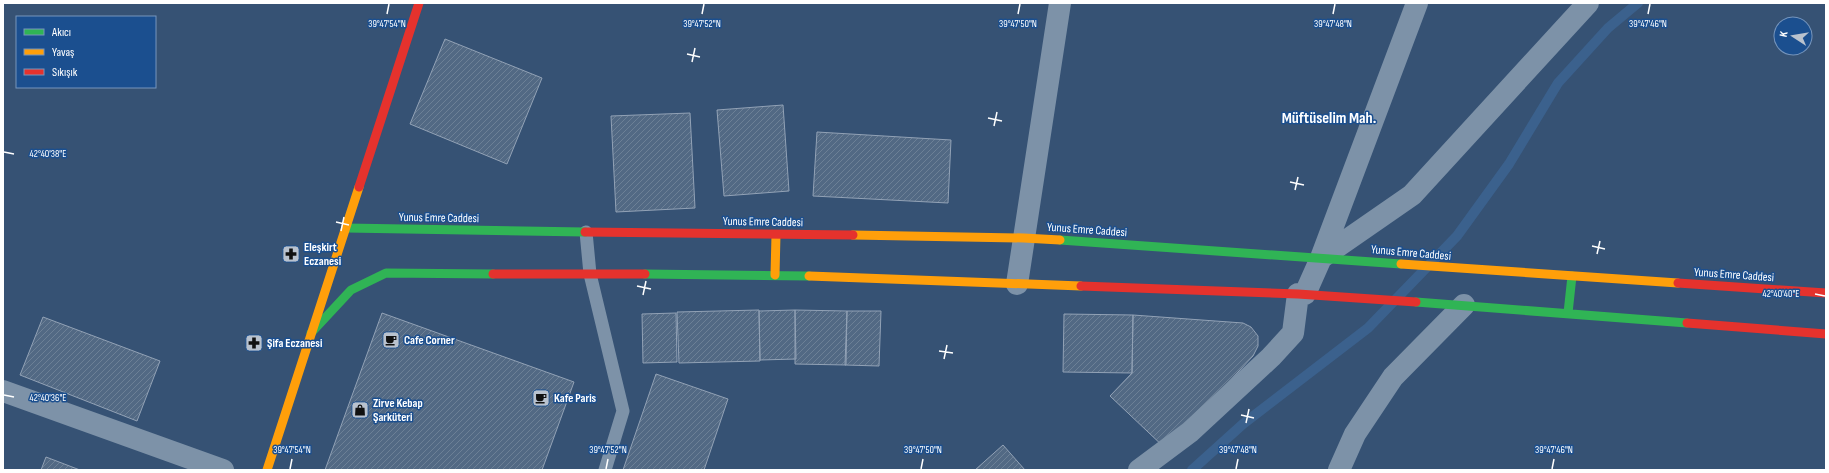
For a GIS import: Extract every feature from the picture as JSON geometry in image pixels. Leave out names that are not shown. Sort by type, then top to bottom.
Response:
[{"type":"street","points":[[267,470],[419,3]]},
{"type":"street","points":[[1017,284],[1060,3]]},
{"type":"street","points":[[1331,258],[1417,3]]},
{"type":"street","points":[[1140,470],[1190,432],[1270,357],[1293,333],[1305,294],[1331,258],[1412,195],[1588,3]]},
{"type":"street","name":"Yunus Emre Caddesi","points":[[346,228],[1024,238],[1826,293]]},
{"type":"street","points":[[775,275],[776,234]]},
{"type":"street","points":[[312,333],[351,290],[386,273],[775,275],[1305,294],[1439,303],[1826,334]]},
{"type":"street","points":[[1568,313],[1572,276]]},
{"type":"street","points":[[1339,470],[1355,434],[1393,377],[1464,305]]},
{"type":"street","points":[[3,391],[223,470]]},
{"type":"lane","points":[[586,232],[590,274],[623,411],[605,470]]},
{"type":"building","points":[[445,39],[542,78],[507,164],[410,124]]},
{"type":"building","points":[[783,105],[789,191],[724,196],[717,110]]},
{"type":"building","points":[[690,113],[695,208],[616,212],[611,116]]},
{"type":"building","points":[[817,132],[951,140],[948,203],[813,196]]},
{"type":"building","points":[[759,310],[760,361],[679,363],[677,312]]},
{"type":"building","points":[[795,310],[847,311],[846,365],[795,364]]},
{"type":"building","points":[[795,310],[796,359],[760,360],[759,311]]},
{"type":"building","points":[[847,311],[881,311],[879,366],[845,365]]},
{"type":"building","points":[[382,313],[574,382],[542,470],[325,470]]},
{"type":"building","points":[[676,313],[677,362],[643,363],[642,314]]},
{"type":"building","points":[[1064,314],[1133,315],[1132,373],[1063,372]]},
{"type":"building","points":[[1133,315],[1243,323],[1251,327],[1258,336],[1258,346],[1253,356],[1166,449],[1110,396],[1132,373]]},
{"type":"building","points":[[43,317],[160,361],[137,421],[20,375]]},
{"type":"building","points":[[656,374],[728,399],[704,470],[623,470]]},
{"type":"building","points":[[1003,445],[1025,470],[975,470]]},
{"type":"building","points":[[46,457],[80,470],[41,470]]},
{"type":"waterway","points":[[1192,470],[1243,424],[1368,328],[1457,236],[1509,164],[1558,83],[1608,28],[1638,3]]},
{"type":"traffic: fast","points":[[346,228],[585,232]]},
{"type":"traffic: fast","points":[[1060,240],[1401,264]]},
{"type":"traffic: fast","points":[[311,333],[351,290],[386,273],[493,274]]},
{"type":"traffic: fast","points":[[645,274],[809,276]]},
{"type":"traffic: fast","points":[[1568,313],[1572,276]]},
{"type":"traffic: fast","points":[[1416,302],[1687,323]]},
{"type":"traffic: slow","points":[[267,470],[359,187]]},
{"type":"traffic: slow","points":[[775,275],[776,235]]},
{"type":"traffic: slow","points":[[853,235],[1060,240]]},
{"type":"traffic: slow","points":[[1401,264],[1678,283]]},
{"type":"traffic: slow","points":[[809,276],[1081,286]]},
{"type":"traffic: jam","points":[[359,187],[419,3]]},
{"type":"traffic: jam","points":[[585,232],[853,235]]},
{"type":"traffic: jam","points":[[493,274],[645,274]]},
{"type":"traffic: jam","points":[[1678,283],[1826,293]]},
{"type":"traffic: jam","points":[[1081,286],[1298,294],[1416,302]]},
{"type":"traffic: jam","points":[[1687,323],[1826,334]]},
{"type":"place","name":"Eleşkirt Eczanesi","points":[[291,254]]},
{"type":"place","name":"Cafe Corner","points":[[391,340]]},
{"type":"place","name":"Şifa Eczanesi","points":[[254,343]]},
{"type":"place","name":"Kafe Paris","points":[[541,398]]},
{"type":"place","name":"Zirve Kebap Şarküteri","points":[[360,410]]},
{"type":"district","name":"Müftüselim Mah.","points":[[1329,118]]}]
